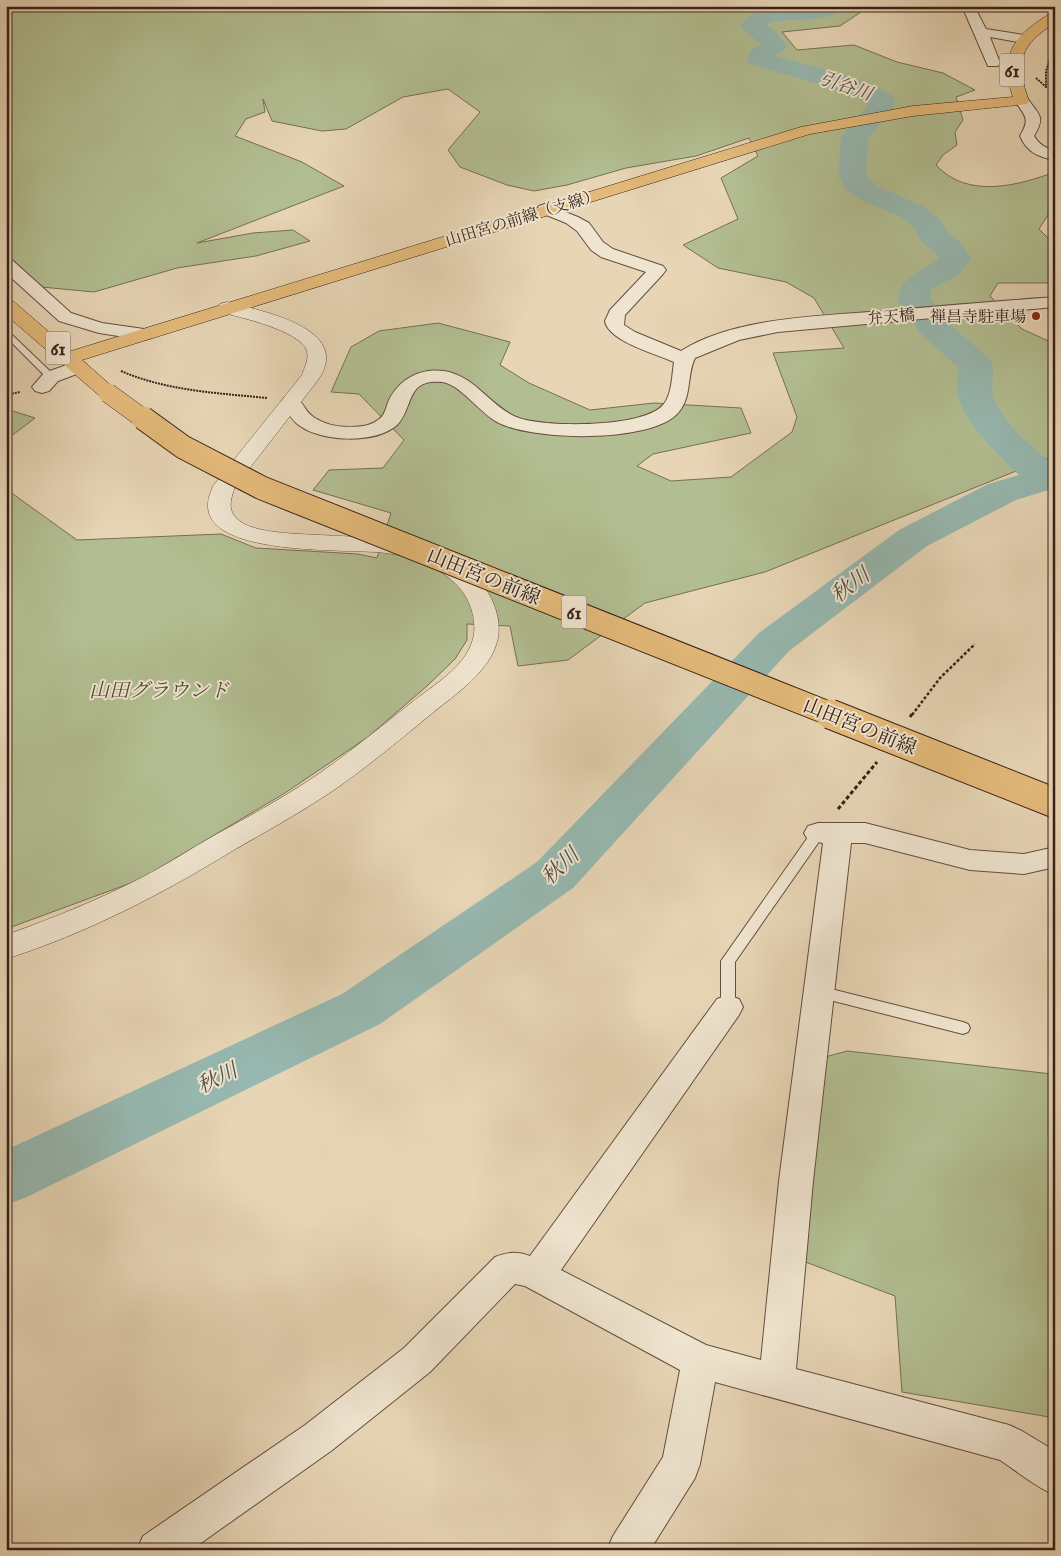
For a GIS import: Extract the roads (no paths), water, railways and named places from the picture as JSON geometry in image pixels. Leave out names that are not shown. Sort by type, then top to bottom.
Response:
[{"type":"main road","name":"61","points":[[1022,101],[1016,87],[1012,68],[1018,48],[1024,39],[1055,18]]},
{"type":"main road","name":"山田宮の前線（支線）","points":[[73,363],[144,334],[791,134],[845,121],[925,108],[1022,101]]},
{"type":"main road","name":"山田宮の前線","points":[[6,305],[108,393],[183,448],[262,488],[1055,803]]},
{"type":"street","points":[[968,6],[993,62]]},
{"type":"street","points":[[981,32],[1024,39]]},
{"type":"street","points":[[1022,101],[1033,117],[1034,124],[1026,136],[1030,143],[1038,150],[1055,155]]},
{"type":"street","points":[[291,402],[307,422],[320,428],[341,433],[360,432],[380,427],[391,420],[404,391],[413,381],[433,376],[452,379],[470,389],[491,410],[514,424],[558,430],[590,430],[652,421],[665,415],[677,398],[684,359],[628,336],[615,327],[614,321],[616,314],[657,270],[607,253],[597,246],[583,227],[546,209]]},
{"type":"street","points":[[6,264],[65,317],[100,328],[144,334]]},
{"type":"street","name":"弁天橋","points":[[684,359],[688,354],[697,349],[726,337],[751,330],[840,320],[1055,302]]},
{"type":"street","points":[[6,947],[77,921],[136,893],[294,803],[338,774],[458,678],[483,647],[486,620],[481,600],[462,574],[440,561],[395,547],[265,538],[244,532],[223,518],[218,500],[224,486],[291,402],[318,365],[320,356],[314,344],[303,334],[227,308]]},
{"type":"street","points":[[47,382],[73,363]]},
{"type":"street","points":[[777,1380],[796,1180],[819,992],[828,833],[865,833],[970,860],[1024,864],[1055,857]]},
{"type":"street","points":[[538,1276],[728,1007]]},
{"type":"street","points":[[157,1550],[318,1438],[417,1360],[507,1268],[520,1268],[538,1276],[700,1360],[1009,1444],[1054,1466]]},
{"type":"street","points":[[628,1550],[681,1464],[700,1360]]},
{"type":"lane","points":[[6,332],[47,382]]},
{"type":"lane","points":[[728,1007],[728,961],[828,833]]},
{"type":"lane","points":[[819,992],[963,1028]]},
{"type":"waterway","name":"引谷川","points":[[834,6],[815,12],[779,13],[759,19],[753,26],[775,45],[761,54],[759,59],[862,89],[882,99],[880,108],[855,137],[852,176],[857,185],[869,193],[913,212],[929,226],[932,235],[951,250],[956,258],[952,264],[919,284],[915,292],[914,301],[928,317],[933,327],[977,365],[975,392],[984,414],[1004,438],[1045,478]]},
{"type":"waterway","name":"秋川","points":[[6,1179],[361,1009],[555,875],[774,642],[913,538],[1002,492],[1055,476]]},
{"type":"place","name":"禅昌寺駐車場","points":[[1036,316]]},
{"type":"park label","name":"山田グラウンド","points":[[159,690]]}]
